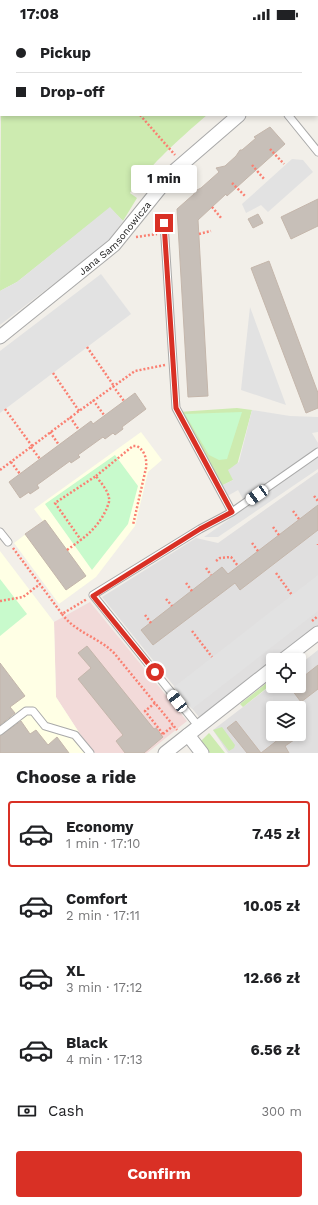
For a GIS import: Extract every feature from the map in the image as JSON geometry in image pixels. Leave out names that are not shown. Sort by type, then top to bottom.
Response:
[{"type":"street","name":"Jana Samsonowicza","points":[[0,337],[114,245],[136,220],[161,185],[182,164],[238,116]]},
{"type":"street","points":[[293,653],[318,633]]},
{"type":"street","points":[[164,753],[266,674]]},
{"type":"street","points":[[188,735],[202,753]]},
{"type":"lane","points":[[289,116],[318,152]]},
{"type":"lane","points":[[164,223],[176,408],[232,512]]},
{"type":"lane","points":[[199,727],[180,699],[93,596],[200,529],[232,512],[318,452]]},
{"type":"lane","points":[[0,532],[8,542]]},
{"type":"lane","points":[[0,730],[26,711],[33,711],[45,726],[75,735],[90,753]]},
{"type":"path","points":[[141,116],[182,164]]},
{"type":"path","points":[[270,149],[284,164]]},
{"type":"path","points":[[252,165],[265,180]]},
{"type":"path","points":[[232,183],[246,197]]},
{"type":"path","points":[[212,207],[222,219]]},
{"type":"path","points":[[199,234],[211,231]]},
{"type":"path","points":[[135,237],[153,235]]},
{"type":"path","points":[[87,347],[124,400]]},
{"type":"path","points":[[0,470],[79,410],[135,371],[173,364]]},
{"type":"path","points":[[53,373],[79,410]]},
{"type":"path","points":[[93,400],[104,415]]},
{"type":"path","points":[[6,409],[40,459]]},
{"type":"path","points":[[70,417],[79,430]]},
{"type":"path","points":[[50,432],[59,445]]},
{"type":"path","points":[[81,540],[55,503],[96,476],[133,446],[137,446],[143,452],[147,461],[133,525]]},
{"type":"path","points":[[11,462],[20,474]]},
{"type":"path","points":[[67,550],[94,530],[103,515],[110,498],[96,476]]},
{"type":"path","points":[[314,496],[318,501]]},
{"type":"path","points":[[293,511],[299,519]]},
{"type":"path","points":[[273,527],[279,535]]},
{"type":"path","points":[[8,542],[67,622],[79,631],[110,649],[178,732],[173,736]]},
{"type":"path","points":[[252,543],[258,551]]},
{"type":"path","points":[[216,561],[220,558],[231,557],[238,566]]},
{"type":"path","points":[[206,568],[212,575]]},
{"type":"path","points":[[276,573],[292,595]]},
{"type":"path","points":[[0,601],[23,596],[40,584]]},
{"type":"path","points":[[186,584],[192,590]]},
{"type":"path","points":[[62,614],[87,599]]},
{"type":"path","points":[[166,599],[172,606]]},
{"type":"path","points":[[145,615],[151,623]]},
{"type":"path","points":[[192,631],[212,657]]},
{"type":"path","points":[[155,703],[145,711],[162,735],[173,726]]},
{"type":"shaded area","points":[[292,159],[303,160],[313,172],[268,212],[261,205],[246,213],[242,204]]},
{"type":"shaded area","points":[[110,207],[123,221],[107,243],[0,325],[0,291],[17,282]]},
{"type":"shaded area","points":[[101,274],[131,314],[0,413],[0,351]]},
{"type":"shaded area","points":[[250,307],[286,405],[241,390]]},
{"type":"shaded area","points":[[252,410],[290,416],[318,417],[318,432],[312,433],[318,443],[318,452],[245,503],[238,490],[224,498],[219,487],[233,480],[228,470],[239,462]]},
{"type":"shaded area","points":[[141,432],[162,460],[148,472],[135,526],[96,577],[59,604],[14,543],[43,521],[34,509]]},
{"type":"shaded area","points":[[318,457],[318,469],[218,537],[204,537]]},
{"type":"shaded area","points":[[318,472],[318,626],[283,653],[266,653],[266,666],[199,717],[102,597],[196,538],[218,543]]},
{"type":"shaded area","points":[[0,551],[54,622],[56,697],[82,737],[77,741],[85,753],[0,753]]},
{"type":"shaded area","points":[[318,575],[318,611],[192,709],[174,687]]},
{"type":"shaded area","points":[[90,602],[187,721],[147,753],[95,753],[82,737],[56,697],[54,622]]},
{"type":"shaded area","points":[[318,650],[318,753],[228,753],[213,730],[266,689],[266,693],[306,693],[306,659]]},
{"type":"green space","points":[[1,116],[206,116],[166,152],[130,193],[137,198],[123,221],[110,208],[17,282],[0,291]]},
{"type":"green space","points":[[237,408],[252,410],[233,480],[219,487],[178,412]]},
{"type":"green space","points":[[242,412],[227,459],[219,460],[209,455],[185,414]]},
{"type":"green space","points":[[115,455],[138,486],[128,524],[92,570],[45,504]]},
{"type":"green space","points":[[0,579],[27,614],[0,636]]},
{"type":"green space","points":[[266,684],[266,689],[243,707],[240,704]]},
{"type":"green space","points":[[222,727],[235,745],[234,748],[229,751],[213,730]]},
{"type":"green space","points":[[209,733],[225,753],[210,753],[201,741]]},
{"type":"building","points":[[270,127],[285,144],[198,220],[208,396],[188,397],[177,209],[194,194],[195,191],[201,188],[219,172],[216,168],[225,166],[240,150],[256,138],[254,137]]},
{"type":"building","points":[[318,199],[318,226],[291,239],[281,217]]},
{"type":"building","points":[[258,214],[263,223],[253,228],[248,219]]},
{"type":"building","points":[[269,261],[318,393],[318,408],[306,413],[251,268]]},
{"type":"building","points":[[135,393],[146,409],[122,427],[123,429],[115,435],[113,433],[105,439],[103,437],[78,455],[80,457],[71,463],[70,461],[37,485],[39,488],[20,498],[9,482],[91,421],[93,424]]},
{"type":"building","points":[[318,505],[318,530],[240,590],[235,583],[153,645],[141,630],[222,567],[228,574]]},
{"type":"building","points":[[45,520],[86,576],[66,590],[25,534]]},
{"type":"building","points":[[87,646],[154,729],[156,728],[163,737],[144,753],[125,753],[116,741],[123,735],[78,679],[91,668],[78,653]]},
{"type":"building","points":[[0,663],[25,696],[10,707],[15,713],[0,725]]},
{"type":"building","points":[[318,665],[318,689],[300,701],[294,693],[306,693],[306,674]]},
{"type":"building","points":[[21,721],[30,734],[36,730],[48,745],[57,737],[69,753],[0,753],[0,736]]},
{"type":"building","points":[[236,721],[261,753],[247,753],[227,728]]},
{"type":"building","points":[[276,741],[292,741],[285,746],[289,753],[261,753]]},
{"type":"route","points":[[155,672],[93,596],[200,529],[232,512],[176,408],[164,223]]}]
